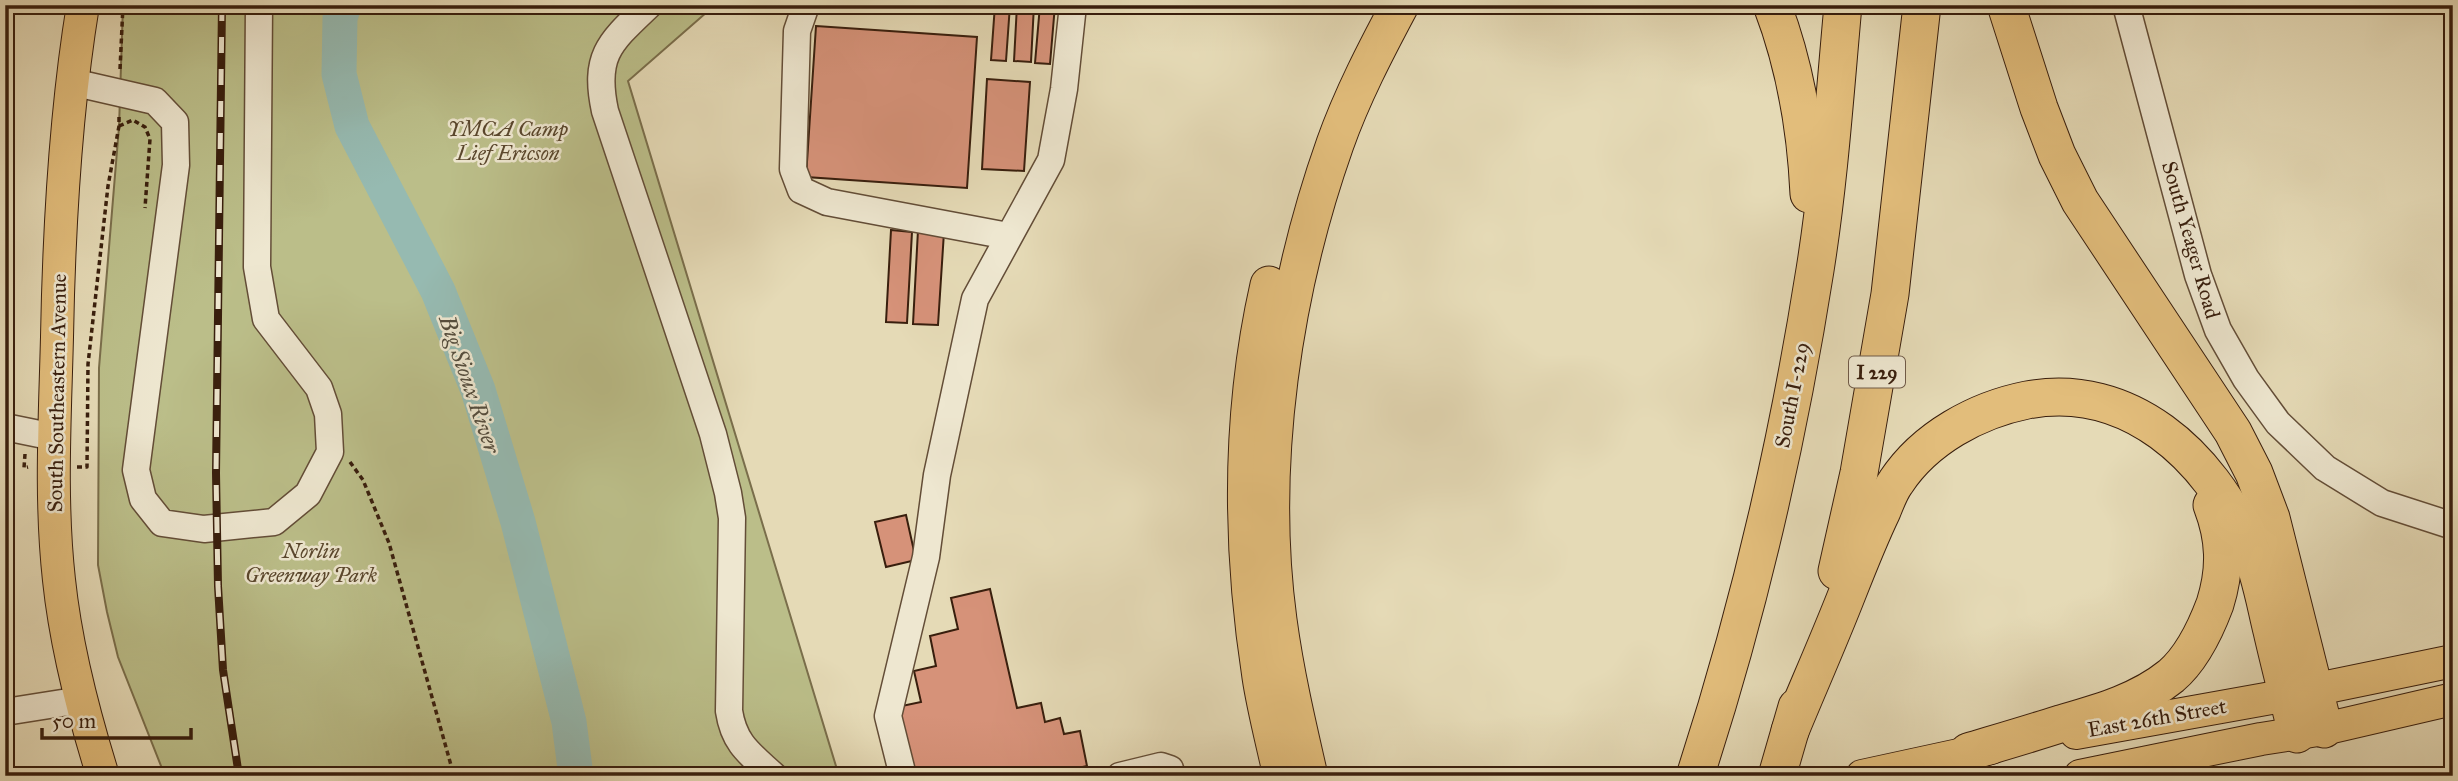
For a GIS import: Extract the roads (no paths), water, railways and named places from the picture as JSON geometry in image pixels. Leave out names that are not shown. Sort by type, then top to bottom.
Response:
[{"type":"highway","points":[[1282,776],[1261,678],[1249,579],[1247,472],[1253,387],[1268,288],[1303,160],[1325,101],[1371,5]]},
{"type":"highway","points":[[1309,776],[1292,702],[1278,617],[1272,506],[1273,442],[1279,381],[1299,264],[1327,169],[1359,86],[1400,5]]},
{"type":"highway","points":[[1772,5],[1797,91],[1808,172],[1807,265],[1799,362]]},
{"type":"highway","name":"South I-229","points":[[1695,776],[1741,624],[1769,509],[1799,362],[1816,268],[1843,5]]},
{"type":"highway","name":"I 229","points":[[1777,776],[1839,565],[1859,473],[1890,294],[1922,5]]},
{"type":"highway","points":[[2006,5],[2039,108],[2057,155],[2080,201],[2233,432],[2254,473],[2271,517],[2310,732]]},
{"type":"highway","points":[[1790,731],[1867,542],[1895,482],[1914,461],[1954,428],[1977,415],[2011,403],[2046,397],[2072,396],[2097,400],[2126,411],[2172,438],[2216,487],[2248,544],[2301,692]]},
{"type":"highway","points":[[1968,752],[2117,707],[2171,676],[2183,663],[2209,621],[2224,565],[2223,543],[2216,515],[2190,457]]},
{"type":"main road","name":"South Southeastern Avenue","points":[[83,5],[66,140],[58,292],[35,440],[55,536],[65,628],[81,700],[103,776]]},
{"type":"main road","name":"East 26th Street","points":[[1868,774],[1968,752],[2301,692],[2453,661]]},
{"type":"main road","name":"East 26th Street","points":[[2080,776],[2260,739],[2310,732],[2453,699]]},
{"type":"street","points":[[72,82],[155,101],[175,122],[176,166],[136,470],[144,499],[162,523],[204,529],[274,522],[308,494],[330,452],[328,414],[319,388],[266,319],[257,267],[259,5]]},
{"type":"street","points":[[649,5],[619,35],[603,58],[599,85],[609,124],[713,434],[728,493],[732,519],[729,710],[732,729],[742,748],[774,776]]},
{"type":"street","points":[[806,5],[797,31],[793,170],[801,190],[827,202],[1008,236]]},
{"type":"street","points":[[903,776],[888,716],[926,556],[937,475],[975,299],[1051,160],[1064,89],[1073,5]]},
{"type":"street","name":"South Yeager Road","points":[[2126,5],[2198,275],[2218,330],[2246,379],[2278,423],[2325,467],[2382,503],[2453,526]]},
{"type":"street","points":[[5,712],[81,700]]},
{"type":"street","points":[[1120,776],[1161,766],[1170,769],[1171,776]]},
{"type":"waterway","name":"Big Sioux River","points":[[344,5],[340,18],[339,74],[352,126],[438,291],[478,390],[518,522],[569,722],[576,776]]},
{"type":"railway","points":[[222,5],[216,473],[218,586],[223,670],[239,776]]},
{"type":"park label","name":"YMCA Camp Lief Ericson","points":[[508,141]]},
{"type":"park label","name":"Norlin Greenway Park","points":[[311,563]]}]
